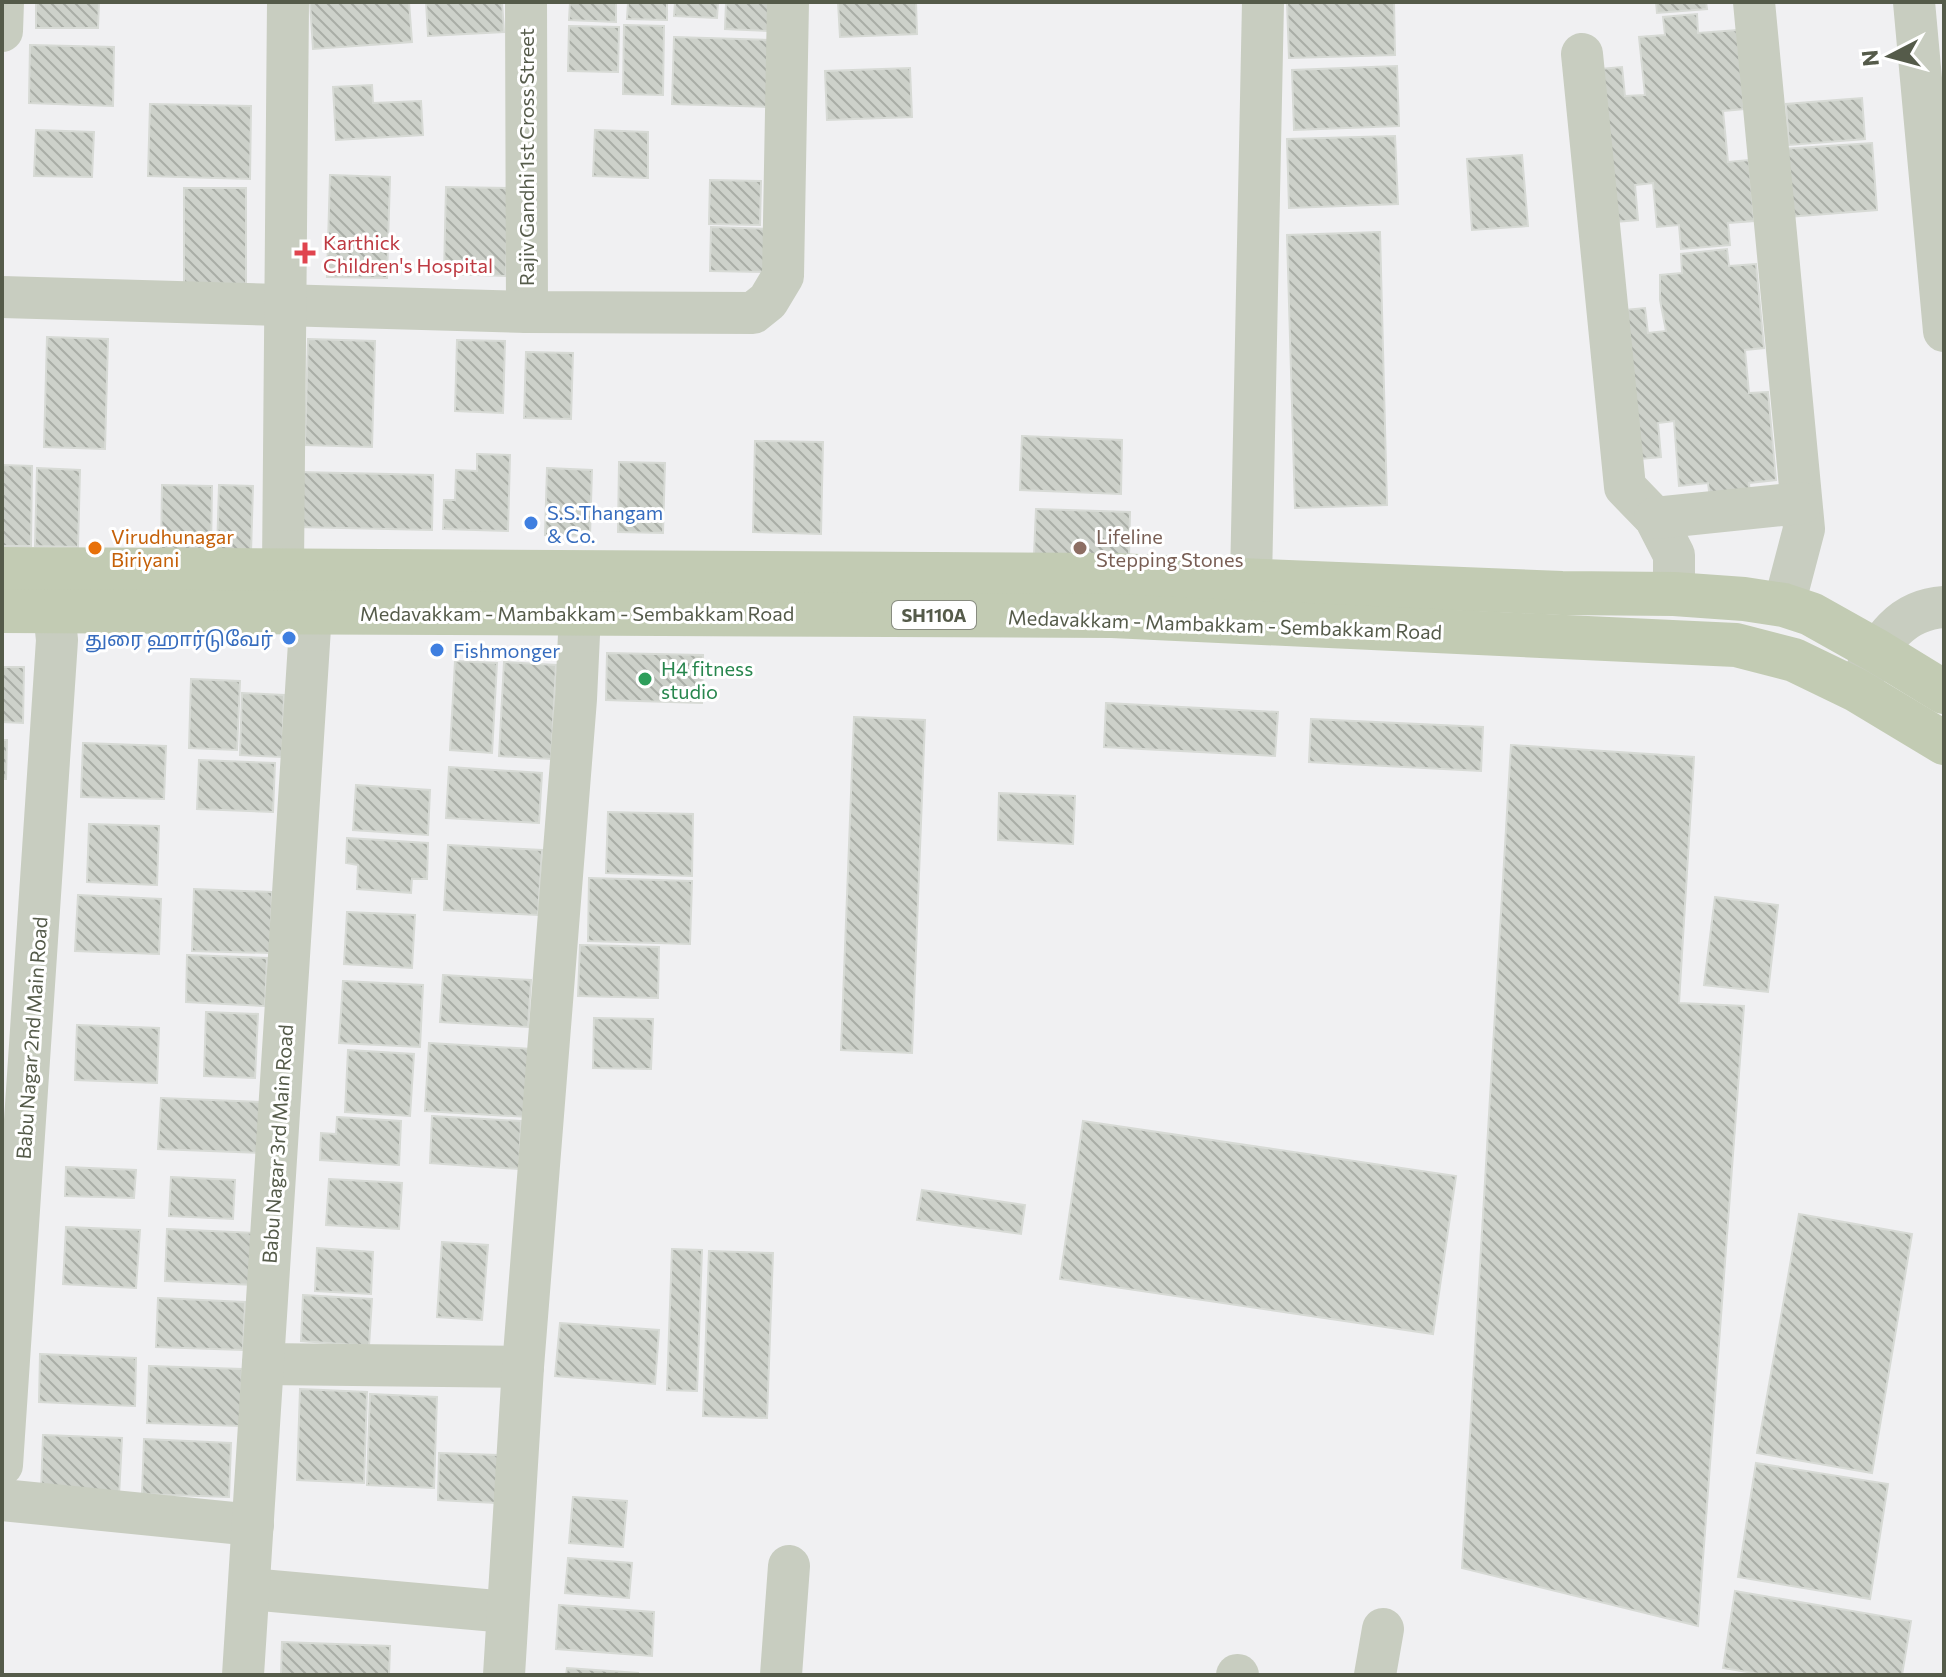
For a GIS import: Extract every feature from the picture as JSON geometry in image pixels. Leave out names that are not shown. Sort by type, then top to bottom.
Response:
[{"type":"main road","name":"Medavakkam - Mambakkam - Sembakkam Road","points":[[2,569],[301,584],[1113,596],[1736,645],[1794,660],[1856,690],[1944,743]]},
{"type":"main road","name":"Medavakkam - Mambakkam - Sembakkam Road","points":[[2,611],[54,611],[301,584],[580,613],[1113,596],[1251,581],[1562,593],[1674,594],[1784,605],[1811,614],[1944,692]]},
{"type":"street","points":[[2,31],[3,2]]},
{"type":"street","name":"Babu Nagar 3rd Main Road","points":[[243,1675],[263,1364],[301,584],[286,303],[288,2]]},
{"type":"street","name":"Rajiv Gandhi 1st Cross Street","points":[[526,2],[527,312]]},
{"type":"street","points":[[2,297],[527,312],[753,313],[768,301],[783,276],[788,2]]},
{"type":"street","points":[[1251,581],[1263,2]]},
{"type":"street","points":[[1754,2],[1804,529],[1784,605]]},
{"type":"street","points":[[1914,2],[1944,331]]},
{"type":"street","points":[[1582,54],[1625,487],[1655,518],[1674,555],[1674,594]]},
{"type":"street","points":[[1655,518],[1801,503]]},
{"type":"street","points":[[1856,690],[1877,651],[1902,620],[1928,608],[1944,607]]},
{"type":"street","name":"Babu Nagar 2nd Main Road","points":[[2,1465],[57,640],[54,611]]},
{"type":"street","points":[[504,1675],[523,1367],[580,613]]},
{"type":"street","points":[[263,1364],[523,1367]]},
{"type":"street","points":[[2,1500],[253,1525]]},
{"type":"street","points":[[781,1675],[789,1566]]},
{"type":"street","points":[[249,1589],[507,1612]]},
{"type":"street","points":[[1375,1675],[1383,1629]]},
{"type":"building","points":[[36,2],[99,2],[98,28],[36,28]]},
{"type":"building","points":[[310,2],[409,2],[412,42],[313,49]]},
{"type":"building","points":[[426,2],[502,2],[504,32],[428,36]]},
{"type":"building","points":[[570,2],[616,2],[616,22],[569,20]]},
{"type":"building","points":[[628,2],[667,2],[667,20],[627,19]]},
{"type":"building","points":[[675,2],[718,2],[717,18],[674,16]]},
{"type":"building","points":[[726,2],[769,2],[769,31],[725,29]]},
{"type":"building","points":[[838,2],[916,2],[917,34],[840,37]]},
{"type":"building","points":[[1287,2],[1394,2],[1395,55],[1289,58]]},
{"type":"building","points":[[1656,2],[1706,2],[1707,9],[1657,13]]},
{"type":"building","points":[[1697,14],[1698,33],[1737,30],[1744,109],[1723,111],[1728,162],[1749,160],[1754,221],[1728,223],[1730,245],[1681,249],[1679,225],[1657,227],[1653,183],[1635,185],[1638,220],[1603,223],[1589,70],[1622,67],[1625,96],[1645,95],[1639,37],[1665,35],[1663,17]]},
{"type":"building","points":[[624,25],[664,26],[663,95],[623,94]]},
{"type":"building","points":[[569,26],[619,27],[618,72],[568,71]]},
{"type":"building","points":[[674,37],[771,40],[769,107],[672,104]]},
{"type":"building","points":[[30,45],[114,47],[113,106],[29,103]]},
{"type":"building","points":[[1397,66],[1399,126],[1294,130],[1292,70]]},
{"type":"building","points":[[910,68],[912,117],[827,120],[825,71]]},
{"type":"building","points":[[372,85],[373,103],[421,101],[423,135],[336,140],[333,87]]},
{"type":"building","points":[[1862,98],[1865,139],[1789,145],[1786,104]]},
{"type":"building","points":[[150,104],[251,106],[250,179],[148,176]]},
{"type":"building","points":[[36,130],[94,132],[92,177],[34,176]]},
{"type":"building","points":[[595,130],[648,132],[648,178],[593,176]]},
{"type":"building","points":[[1395,136],[1398,204],[1289,208],[1287,139]]},
{"type":"building","points":[[1872,143],[1877,210],[1788,217],[1783,149]]},
{"type":"building","points":[[1522,155],[1528,226],[1472,230],[1467,159]]},
{"type":"building","points":[[330,175],[390,177],[387,278],[327,277]]},
{"type":"building","points":[[710,180],[761,181],[760,225],[709,224]]},
{"type":"building","points":[[446,187],[508,188],[506,276],[444,274]]},
{"type":"building","points":[[184,188],[246,188],[246,284],[184,283]]},
{"type":"building","points":[[711,227],[772,229],[771,272],[710,271]]},
{"type":"building","points":[[1380,232],[1387,505],[1295,508],[1287,235]]},
{"type":"building","points":[[1727,249],[1729,266],[1756,264],[1764,348],[1745,350],[1749,393],[1768,392],[1776,480],[1749,483],[1750,495],[1710,499],[1708,483],[1679,486],[1674,421],[1658,423],[1661,457],[1629,460],[1615,311],[1645,308],[1648,333],[1666,331],[1660,300],[1660,275],[1682,273],[1681,254]]},
{"type":"building","points":[[47,337],[108,339],[105,449],[44,447]]},
{"type":"building","points":[[308,339],[375,341],[372,447],[305,445]]},
{"type":"building","points":[[457,340],[505,341],[503,413],[455,411]]},
{"type":"building","points":[[526,352],[573,353],[571,419],[524,418]]},
{"type":"building","points":[[1022,436],[1122,440],[1121,494],[1020,490]]},
{"type":"building","points":[[755,441],[823,442],[821,534],[753,532]]},
{"type":"building","points":[[477,454],[510,455],[508,531],[443,529],[444,500],[455,500],[456,470],[477,471]]},
{"type":"building","points":[[619,462],[665,463],[663,533],[618,532]]},
{"type":"building","points":[[2,465],[32,466],[31,546],[2,546]]},
{"type":"building","points":[[37,468],[80,470],[78,547],[35,546]]},
{"type":"building","points":[[547,468],[592,470],[590,536],[545,535]]},
{"type":"building","points":[[299,472],[433,475],[432,530],[297,527]]},
{"type":"building","points":[[162,485],[212,486],[211,554],[161,553]]},
{"type":"building","points":[[219,485],[253,486],[251,553],[217,552]]},
{"type":"building","points":[[1036,509],[1130,512],[1129,558],[1034,555]]},
{"type":"building","points":[[607,653],[703,655],[702,703],[606,700]]},
{"type":"building","points":[[455,661],[497,663],[492,753],[450,750]]},
{"type":"building","points":[[504,662],[556,665],[551,759],[499,756]]},
{"type":"building","points":[[2,667],[24,667],[23,723],[2,722]]},
{"type":"building","points":[[191,679],[240,681],[237,750],[189,748]]},
{"type":"building","points":[[242,693],[284,695],[282,757],[240,755]]},
{"type":"building","points":[[1106,703],[1278,712],[1275,756],[1104,747]]},
{"type":"building","points":[[854,717],[925,720],[912,1053],[841,1050]]},
{"type":"building","points":[[1311,719],[1483,727],[1481,771],[1309,762]]},
{"type":"building","points":[[2,740],[7,740],[6,779],[2,779]]},
{"type":"building","points":[[83,743],[166,746],[164,799],[81,797]]},
{"type":"building","points":[[1511,745],[1694,757],[1679,1003],[1744,1006],[1698,1626],[1462,1568]]},
{"type":"building","points":[[199,760],[275,763],[273,812],[197,809]]},
{"type":"building","points":[[449,767],[542,773],[539,823],[446,818]]},
{"type":"building","points":[[356,785],[430,790],[428,835],[353,830]]},
{"type":"building","points":[[999,793],[1075,796],[1073,844],[998,840]]},
{"type":"building","points":[[608,812],[693,814],[692,876],[606,873]]},
{"type":"building","points":[[89,824],[159,826],[157,885],[87,882]]},
{"type":"building","points":[[347,838],[428,843],[427,879],[412,879],[411,893],[357,889],[358,865],[346,863]]},
{"type":"building","points":[[448,845],[542,850],[538,915],[444,910]]},
{"type":"building","points":[[589,878],[692,881],[690,944],[588,941]]},
{"type":"building","points":[[194,889],[272,892],[270,953],[192,951]]},
{"type":"building","points":[[78,895],[161,899],[159,954],[75,951]]},
{"type":"building","points":[[1715,897],[1778,905],[1768,992],[1704,985]]},
{"type":"building","points":[[347,912],[415,915],[412,968],[344,964]]},
{"type":"building","points":[[580,945],[659,947],[658,998],[578,996]]},
{"type":"building","points":[[187,955],[267,958],[265,1006],[186,1002]]},
{"type":"building","points":[[443,975],[531,980],[528,1027],[440,1022]]},
{"type":"building","points":[[343,981],[423,985],[420,1047],[339,1043]]},
{"type":"building","points":[[206,1012],[258,1014],[255,1078],[204,1076]]},
{"type":"building","points":[[594,1018],[653,1019],[651,1069],[593,1068]]},
{"type":"building","points":[[77,1025],[159,1028],[157,1083],[75,1080]]},
{"type":"building","points":[[429,1043],[532,1049],[529,1117],[425,1111]]},
{"type":"building","points":[[348,1050],[414,1054],[410,1116],[345,1112]]},
{"type":"building","points":[[161,1098],[262,1102],[260,1153],[158,1149]]},
{"type":"building","points":[[432,1116],[521,1121],[519,1169],[430,1163]]},
{"type":"building","points":[[337,1117],[401,1121],[399,1165],[320,1160],[321,1133],[336,1134]]},
{"type":"building","points":[[1083,1121],[1456,1176],[1433,1334],[1060,1279]]},
{"type":"building","points":[[66,1167],[136,1170],[134,1198],[65,1196]]},
{"type":"building","points":[[171,1177],[235,1180],[233,1219],[169,1216]]},
{"type":"building","points":[[329,1179],[402,1183],[399,1229],[326,1225]]},
{"type":"building","points":[[922,1190],[1025,1205],[1021,1234],[917,1220]]},
{"type":"building","points":[[1799,1214],[1912,1234],[1872,1473],[1757,1453]]},
{"type":"building","points":[[66,1227],[140,1230],[136,1288],[63,1284]]},
{"type":"building","points":[[167,1229],[258,1233],[256,1285],[165,1281]]},
{"type":"building","points":[[442,1242],[488,1245],[482,1320],[437,1317]]},
{"type":"building","points":[[317,1248],[373,1252],[371,1294],[315,1291]]},
{"type":"building","points":[[672,1249],[702,1250],[697,1391],[667,1390]]},
{"type":"building","points":[[709,1251],[773,1253],[767,1418],[703,1416]]},
{"type":"building","points":[[303,1295],[372,1299],[369,1346],[301,1341]]},
{"type":"building","points":[[158,1298],[245,1302],[243,1350],[156,1347]]},
{"type":"building","points":[[560,1323],[659,1330],[655,1384],[555,1376]]},
{"type":"building","points":[[40,1354],[136,1358],[135,1406],[39,1402]]},
{"type":"building","points":[[149,1366],[242,1369],[240,1426],[147,1423]]},
{"type":"building","points":[[300,1389],[367,1392],[364,1483],[297,1480]]},
{"type":"building","points":[[370,1394],[437,1397],[434,1488],[367,1485]]},
{"type":"building","points":[[43,1435],[122,1438],[119,1496],[41,1492]]},
{"type":"building","points":[[144,1439],[231,1443],[229,1497],[142,1494]]},
{"type":"building","points":[[439,1453],[498,1455],[496,1503],[438,1500]]},
{"type":"building","points":[[1756,1463],[1888,1484],[1870,1599],[1738,1577]]},
{"type":"building","points":[[573,1497],[627,1501],[623,1547],[569,1543]]},
{"type":"building","points":[[568,1558],[632,1563],[629,1598],[565,1593]]},
{"type":"building","points":[[1735,1591],[1911,1621],[1902,1675],[1765,1675],[1723,1668]]},
{"type":"building","points":[[559,1605],[654,1612],[652,1656],[556,1649]]},
{"type":"building","points":[[282,1642],[390,1646],[389,1675],[281,1675]]},
{"type":"building","points":[[567,1668],[638,1673],[638,1675],[566,1675]]},
{"type":"place","name":"Karthick Children's Hospital","points":[[305,253]]},
{"type":"place","name":"S.S.Thangam & Co.","points":[[531,523]]},
{"type":"place","name":"Virudhunagar Biriyani","points":[[95,548]]},
{"type":"place","name":"Lifeline Stepping Stones","points":[[1080,548]]},
{"type":"place","name":"துரை ஹார்டுவேர்","points":[[289,638]]},
{"type":"place","name":"Fishmonger","points":[[437,650]]},
{"type":"place","name":"H4 fitness studio","points":[[645,679]]}]
